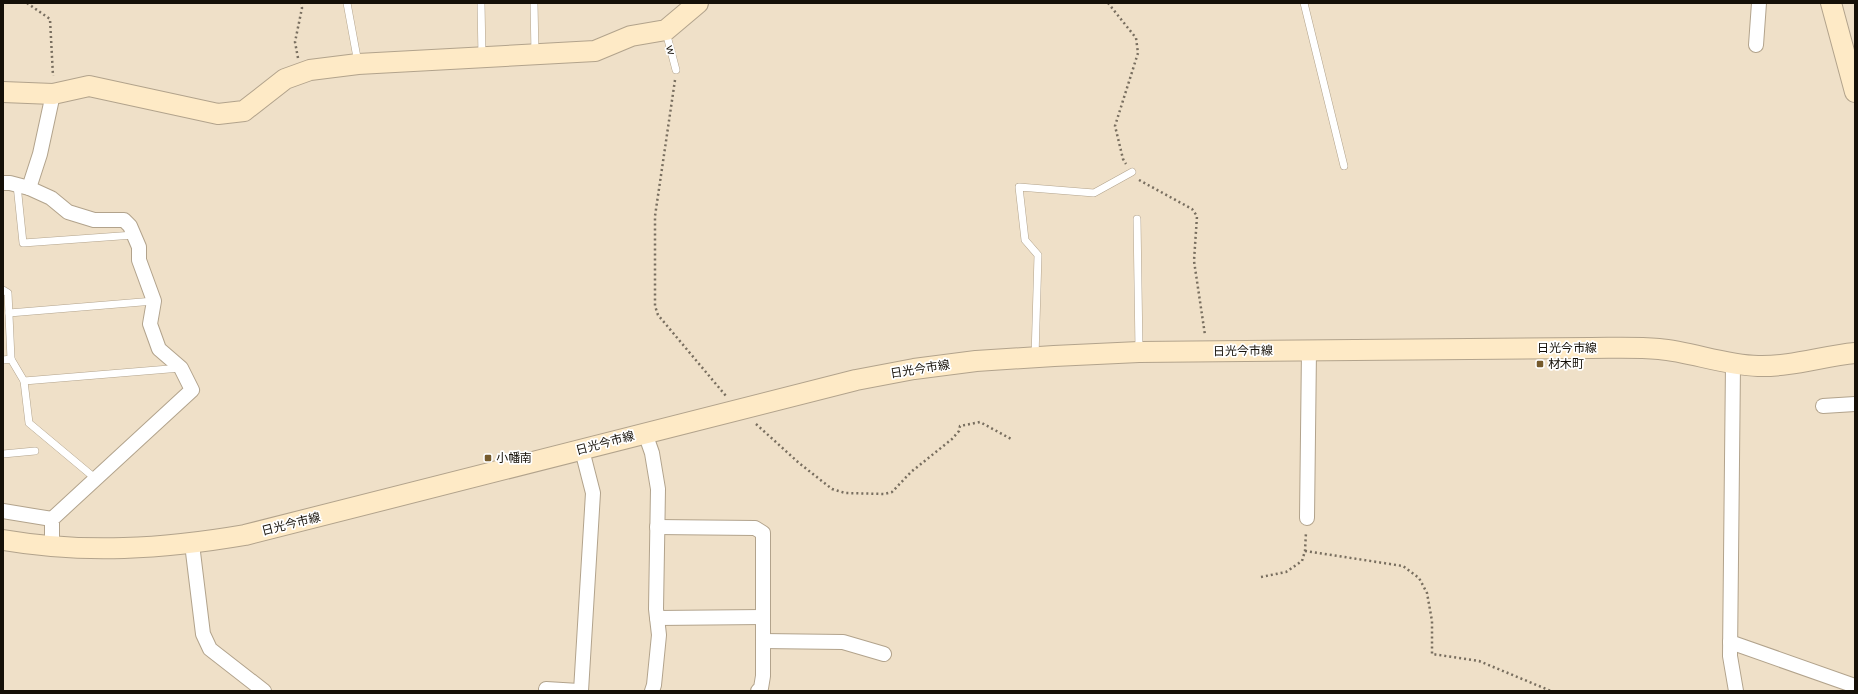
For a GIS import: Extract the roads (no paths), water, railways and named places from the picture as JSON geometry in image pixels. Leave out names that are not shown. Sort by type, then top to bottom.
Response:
[{"type":"main road","points":[[3,92],[53,94],[89,86],[218,114],[244,111],[285,79],[310,70],[358,64],[595,51],[631,36],[666,30],[698,3]]},
{"type":"main road","points":[[1831,3],[1855,92]]},
{"type":"main road","name":"日光今市線","points":[[3,540],[52,547],[128,548],[192,544],[245,535],[856,380],[914,369],[976,361],[1139,352],[1591,348],[1659,349],[1707,357],[1733,364],[1759,366],[1855,353]]},
{"type":"street","points":[[1756,45],[1758,3]]},
{"type":"street","points":[[52,547],[52,519],[192,390],[181,368],[159,349],[150,324],[154,301],[139,260],[139,247],[130,226],[124,220],[94,220],[68,212],[51,198],[16,186],[40,154],[53,94]]},
{"type":"street","points":[[1307,518],[1309,350]]},
{"type":"street","points":[[1733,364],[1730,656],[1736,691]]},
{"type":"street","points":[[1823,406],[1855,404]]},
{"type":"street","points":[[645,433],[652,453],[658,489],[657,618],[659,635],[654,685],[652,691]]},
{"type":"street","points":[[546,689],[580,691],[592,493],[582,450]]},
{"type":"street","points":[[3,511],[52,519]]},
{"type":"street","points":[[657,527],[755,528],[763,533],[763,676],[761,688],[758,691]]},
{"type":"street","points":[[192,544],[203,634],[210,650],[264,691]]},
{"type":"street","points":[[657,618],[763,618]]},
{"type":"street","points":[[763,641],[842,642],[884,654]]},
{"type":"street","points":[[1730,642],[1855,686]]},
{"type":"lane","points":[[347,3],[358,64]]},
{"type":"lane","points":[[481,3],[482,57]]},
{"type":"lane","points":[[534,3],[535,54]]},
{"type":"lane","points":[[1304,3],[1344,166]]},
{"type":"lane","name":"w","points":[[666,30],[676,70]]},
{"type":"lane","points":[[1035,357],[1038,255],[1025,240],[1019,187],[1094,193],[1132,172]]},
{"type":"lane","points":[[16,186],[23,243],[134,235]]},
{"type":"lane","points":[[1137,219],[1139,352]]},
{"type":"lane","points":[[3,290],[8,293],[9,313],[7,360],[24,381],[28,422],[96,479]]},
{"type":"lane","points":[[9,313],[154,301]]},
{"type":"lane","points":[[24,381],[181,368]]},
{"type":"lane","points":[[3,454],[35,451]]},
{"type":"place","name":"材木町","points":[[1540,364]]},
{"type":"place","name":"小幡南","points":[[488,458]]}]
